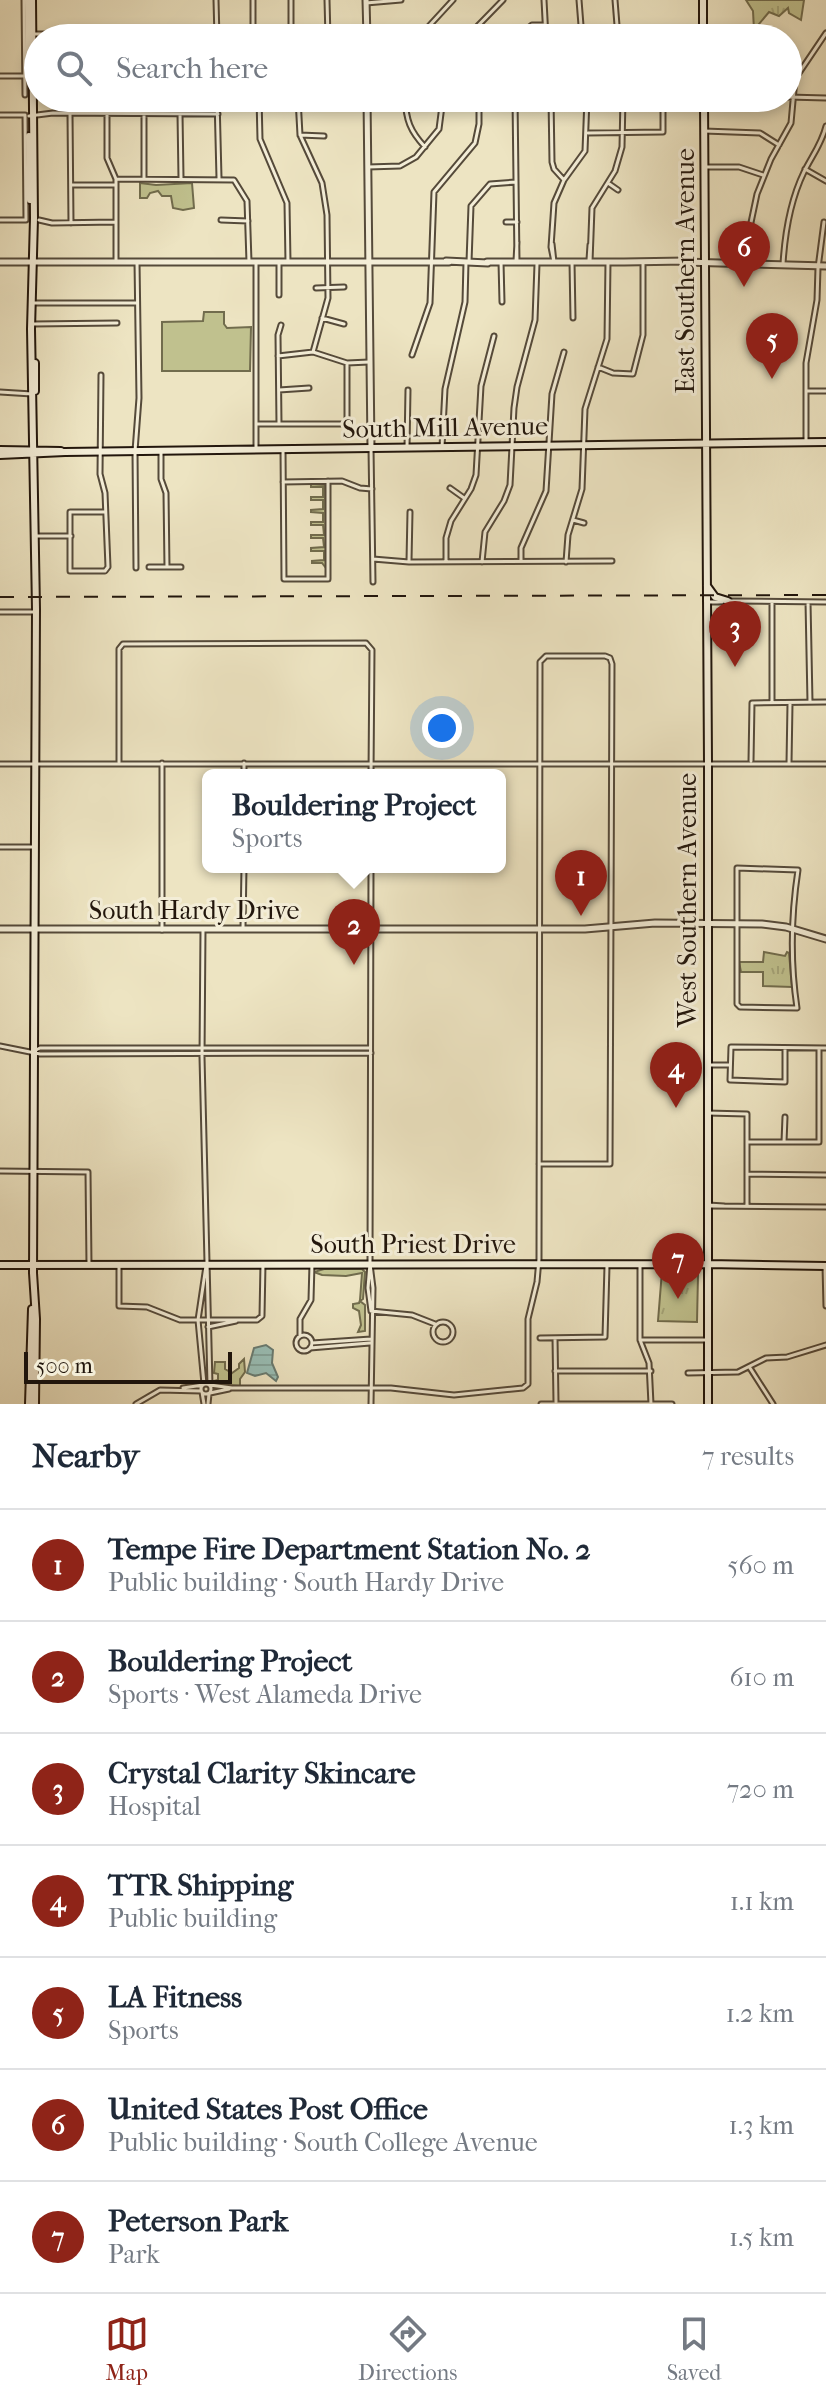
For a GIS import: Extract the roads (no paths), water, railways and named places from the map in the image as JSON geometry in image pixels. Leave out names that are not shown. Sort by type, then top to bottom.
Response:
[{"type":"main road","points":[[28,0],[29,24]]},
{"type":"main road","points":[[703,0],[703,24]]},
{"type":"main road","points":[[29,112],[29,116]]},
{"type":"main road","points":[[29,112],[33,303],[31,365],[34,394],[33,601],[36,611],[33,1265],[36,1319],[32,1404]]},
{"type":"main road","name":"East Southern Avenue","points":[[704,112],[707,443]]},
{"type":"main road","name":"South Mill Avenue","points":[[0,453],[707,443],[794,445],[826,442]]},
{"type":"main road","name":"West Southern Avenue","points":[[707,443],[708,1404]]},
{"type":"main road","points":[[707,586],[715,597],[728,601]]},
{"type":"main road","name":"South Priest Drive","points":[[0,1265],[826,1266]]},
{"type":"street","points":[[28,0],[28,24]]},
{"type":"street","points":[[216,0],[217,24]]},
{"type":"street","points":[[253,0],[253,24]]},
{"type":"street","points":[[291,0],[291,24]]},
{"type":"street","points":[[327,0],[328,24]]},
{"type":"street","points":[[367,24],[366,2],[401,0]]},
{"type":"street","points":[[431,24],[453,0]]},
{"type":"street","points":[[480,24],[503,0]]},
{"type":"street","points":[[544,0],[544,24]]},
{"type":"street","points":[[579,0],[581,24]]},
{"type":"street","points":[[615,0],[617,24]]},
{"type":"street","points":[[802,67],[826,33]]},
{"type":"street","points":[[0,76],[24,76]]},
{"type":"street","points":[[802,97],[826,98]]},
{"type":"street","points":[[259,112],[260,139],[287,203],[288,262]]},
{"type":"street","points":[[299,112],[300,135],[323,177],[327,215],[328,287],[313,352]]},
{"type":"street","points":[[367,112],[373,582]]},
{"type":"street","points":[[406,112],[406,122],[412,133],[425,147]]},
{"type":"street","points":[[368,167],[408,163],[439,129],[441,112]]},
{"type":"street","points":[[412,355],[430,303],[434,192],[478,143],[479,112]]},
{"type":"street","points":[[515,112],[517,262]]},
{"type":"street","points":[[551,112],[552,162],[564,180]]},
{"type":"street","points":[[554,262],[553,210],[564,180],[585,151],[587,112]]},
{"type":"street","points":[[590,262],[588,249],[592,208],[620,160],[623,112]]},
{"type":"street","points":[[587,133],[663,132],[663,112]]},
{"type":"street","points":[[749,263],[749,232],[763,176],[791,123],[792,112]]},
{"type":"street","points":[[70,113],[71,223]]},
{"type":"street","points":[[107,114],[107,158],[116,179],[116,262]]},
{"type":"street","points":[[144,114],[144,178]]},
{"type":"street","points":[[180,114],[181,178]]},
{"type":"street","points":[[0,115],[218,114],[219,178]]},
{"type":"street","points":[[0,220],[26,220],[29,116]]},
{"type":"street","points":[[783,264],[788,214],[826,126]]},
{"type":"street","points":[[704,131],[760,133],[779,145]]},
{"type":"street","points":[[300,135],[324,136]]},
{"type":"street","points":[[704,167],[739,167],[763,176]]},
{"type":"street","points":[[805,169],[826,181]]},
{"type":"street","points":[[116,179],[230,179],[238,184],[247,201],[252,262],[256,449]]},
{"type":"street","points":[[442,447],[445,389],[465,302],[471,206],[490,184],[516,182]]},
{"type":"street","points":[[608,183],[618,190]]},
{"type":"street","points":[[71,185],[116,185]]},
{"type":"street","points":[[39,220],[116,222]]},
{"type":"street","points":[[221,220],[248,221]]},
{"type":"street","points":[[506,222],[517,222]]},
{"type":"street","points":[[806,442],[806,357],[824,265],[824,222]]},
{"type":"street","points":[[0,262],[725,262],[824,265]]},
{"type":"street","points":[[136,568],[135,451],[139,398],[137,262]]},
{"type":"street","points":[[279,262],[279,295]]},
{"type":"street","points":[[501,262],[502,302]]},
{"type":"street","points":[[482,562],[485,532],[510,485],[517,387],[535,320],[537,262]]},
{"type":"street","points":[[572,262],[573,318]]},
{"type":"street","points":[[566,562],[566,544],[582,489],[585,409],[607,339],[608,262]]},
{"type":"street","points":[[598,367],[613,373],[633,374],[643,335],[643,262]]},
{"type":"street","points":[[316,288],[344,287]]},
{"type":"street","points":[[33,303],[138,303]]},
{"type":"street","points":[[322,318],[344,324]]},
{"type":"street","points":[[33,324],[117,323]]},
{"type":"street","points":[[279,424],[281,325]]},
{"type":"street","points":[[446,562],[448,530],[476,475],[481,386],[494,336]]},
{"type":"street","points":[[278,356],[313,352],[347,363],[371,362]]},
{"type":"street","points":[[521,561],[521,548],[546,491],[552,394],[564,352]]},
{"type":"street","points":[[257,424],[347,424],[347,363]]},
{"type":"street","points":[[101,375],[100,451],[105,512],[107,570],[70,571],[70,512],[105,512]]},
{"type":"street","points":[[279,390],[309,388]]},
{"type":"street","points":[[407,447],[408,390]]},
{"type":"street","points":[[806,391],[826,391]]},
{"type":"street","points":[[0,392],[34,394]]},
{"type":"street","points":[[283,449],[284,579],[328,579],[328,481]]},
{"type":"street","points":[[161,451],[161,479],[166,493],[167,567]]},
{"type":"street","points":[[283,482],[342,481],[372,489]]},
{"type":"street","points":[[450,488],[464,498]]},
{"type":"street","points":[[409,562],[410,512]]},
{"type":"street","points":[[573,520],[584,523]]},
{"type":"street","points":[[35,536],[71,536]]},
{"type":"street","points":[[373,559],[409,562],[612,561]]},
{"type":"street","points":[[149,567],[181,567]]},
{"type":"street","points":[[707,602],[826,602]]},
{"type":"street","points":[[772,602],[772,704]]},
{"type":"street","points":[[808,602],[810,703]]},
{"type":"street","points":[[0,612],[36,611]]},
{"type":"street","points":[[119,763],[119,649],[122,646],[366,643],[371,646],[371,769]]},
{"type":"street","points":[[535,655],[541,658]]},
{"type":"street","points":[[539,1164],[610,1164],[611,928],[610,658],[546,655],[541,658]]},
{"type":"street","points":[[136,1404],[157,1391],[203,1384],[232,1388],[401,1388],[454,1395],[527,1386],[528,1319],[538,1265],[541,658]]},
{"type":"street","points":[[751,763],[752,703],[826,702]]},
{"type":"street","points":[[789,763],[790,704]]},
{"type":"street","points":[[162,763],[162,930]]},
{"type":"street","points":[[244,763],[244,769]]},
{"type":"street","points":[[0,764],[826,764]]},
{"type":"street","points":[[0,847],[35,847]]},
{"type":"street","points":[[737,868],[798,870],[792,929],[792,969],[797,1008],[738,1005],[737,924],[737,868]]},
{"type":"street","points":[[243,930],[244,873]]},
{"type":"street","points":[[371,873],[368,1296],[371,1311],[371,1404]]},
{"type":"street","name":"South Hardy Drive","points":[[0,931],[539,929],[611,928],[655,923],[762,924],[826,939]]},
{"type":"street","points":[[203,930],[210,1385],[206,1404]]},
{"type":"street","points":[[0,1046],[40,1054],[371,1050]]},
{"type":"street","points":[[785,1048],[785,1082],[730,1080],[731,1047],[826,1048]]},
{"type":"street","points":[[747,1142],[819,1142],[819,1048]]},
{"type":"street","points":[[707,1065],[730,1065]]},
{"type":"street","points":[[707,1113],[747,1114],[747,1206]]},
{"type":"street","points":[[784,1142],[785,1117]]},
{"type":"street","points":[[0,1171],[88,1172],[89,1265]]},
{"type":"street","points":[[747,1174],[826,1175]]},
{"type":"street","points":[[707,1205],[826,1207]]},
{"type":"street","points":[[119,1265],[119,1306],[147,1307],[175,1319],[238,1320],[262,1318],[263,1264]]},
{"type":"street","points":[[312,1264],[311,1300],[300,1319],[300,1336],[296,1341],[298,1348],[303,1351],[311,1345],[371,1341]]},
{"type":"street","points":[[640,1264],[640,1340],[651,1371],[651,1404]]},
{"type":"street","points":[[206,1265],[198,1320],[202,1391],[206,1404]]},
{"type":"street","points":[[540,1338],[605,1337],[607,1265]]},
{"type":"street","points":[[826,1266],[826,1306]]},
{"type":"street","points":[[371,1311],[412,1315],[435,1324],[442,1321],[452,1330],[453,1337],[449,1342],[442,1341],[433,1332],[435,1324]]},
{"type":"street","points":[[198,1320],[208,1327],[238,1320]]},
{"type":"street","points":[[300,1336],[308,1336],[311,1345]]},
{"type":"street","points":[[555,1338],[556,1404]]},
{"type":"street","points":[[640,1340],[708,1340]]},
{"type":"street","points":[[688,1373],[733,1373],[750,1368],[766,1358],[787,1357],[826,1345]]},
{"type":"street","points":[[200,1346],[208,1357]]},
{"type":"street","points":[[750,1368],[773,1404]]},
{"type":"street","points":[[555,1371],[651,1371]]},
{"type":"street","points":[[179,1389],[209,1393],[232,1388]]},
{"type":"street","points":[[541,1404],[672,1404]]},
{"type":"water","points":[[266,1345],[273,1350],[276,1381],[266,1373],[255,1376],[247,1373],[254,1348]]},
{"type":"railway","points":[[0,597],[826,595]]},
{"type":"place","name":"United States Post Office","points":[[744,287]]},
{"type":"place","name":"LA Fitness","points":[[772,379]]},
{"type":"place","name":"Crystal Clarity Skincare","points":[[735,667]]},
{"type":"place","name":"Tempe Fire Department Station No. 2","points":[[581,916]]},
{"type":"place","name":"Bouldering Project","points":[[354,965]]},
{"type":"place","name":"TTR Shipping","points":[[676,1108]]},
{"type":"place","name":"Peterson Park","points":[[678,1299]]}]
